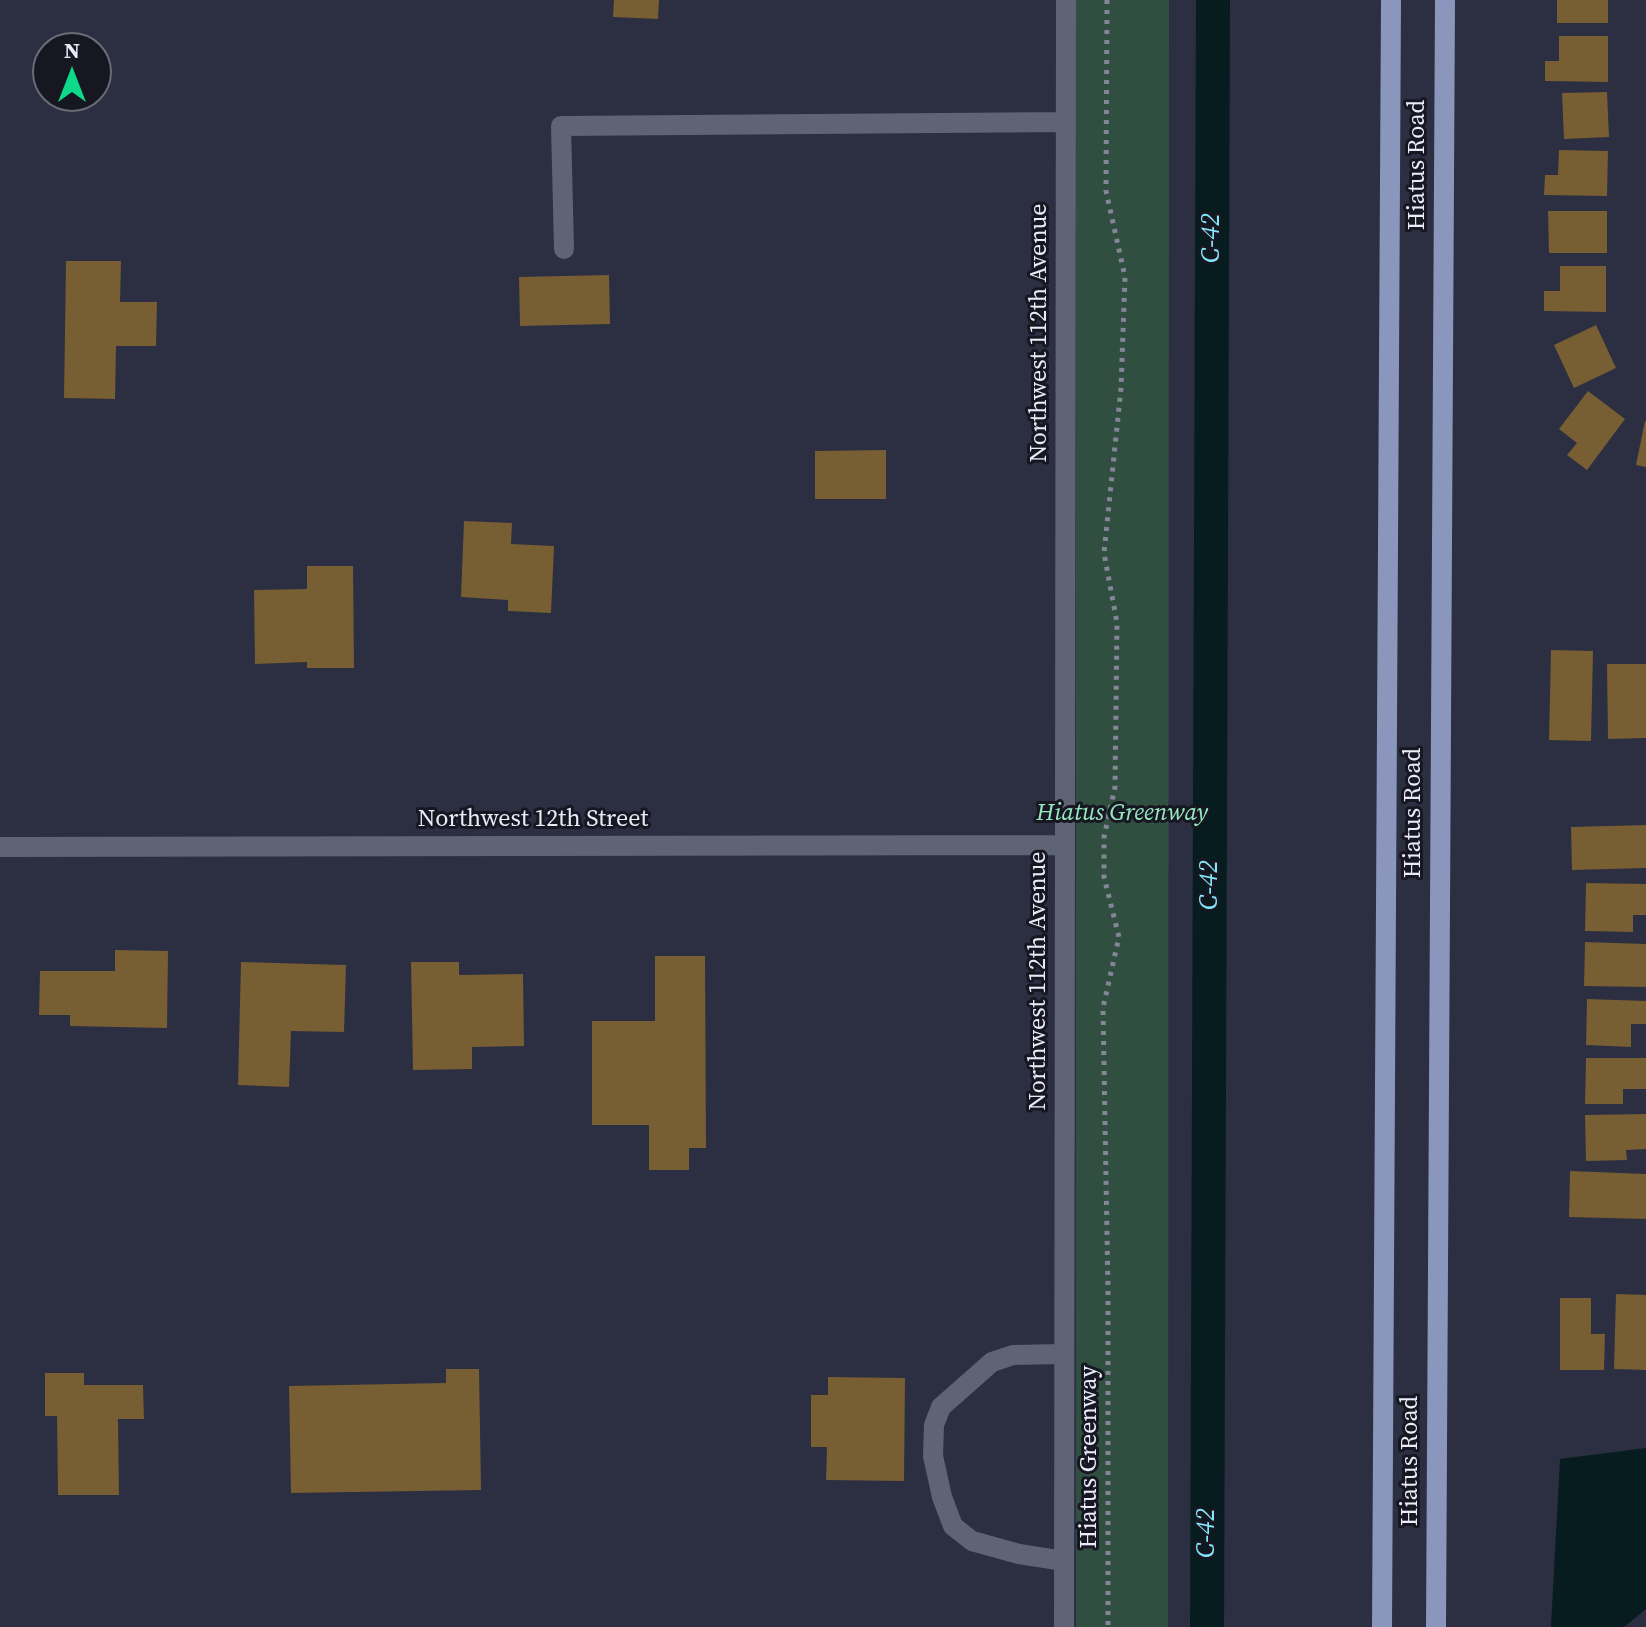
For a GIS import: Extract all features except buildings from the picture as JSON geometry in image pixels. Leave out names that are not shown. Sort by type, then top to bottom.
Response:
[{"type":"main road","name":"Hiatus Road","points":[[1382,1627],[1391,0]]},
{"type":"main road","name":"Hiatus Road","points":[[1436,1627],[1445,0]]},
{"type":"street","name":"Northwest 112th Avenue","points":[[1064,1627],[1066,0]]},
{"type":"street","points":[[564,249],[561,126],[1066,122]]},
{"type":"street","name":"Northwest 12th Street","points":[[0,847],[1065,845]]},
{"type":"street","points":[[1064,1354],[1013,1355],[992,1362],[941,1407],[934,1425],[933,1456],[942,1497],[953,1526],[962,1534],[972,1541],[1019,1554],[1064,1561]]},
{"type":"path","name":"Hiatus Greenway","points":[[1107,0],[1106,191],[1125,277],[1121,388],[1104,553],[1117,623],[1115,787],[1104,837],[1104,877],[1119,937],[1103,1008],[1108,1290],[1108,1627]]},
{"type":"green space","name":"Hiatus Greenway","points":[[1076,0],[1169,0],[1168,1627],[1076,1627]]},
{"type":"shaded area","points":[[1646,1448],[1646,1609],[1624,1627],[1551,1627],[1560,1459]]},
{"type":"waterway","name":"C-42","points":[[1207,1627],[1213,0]]}]
